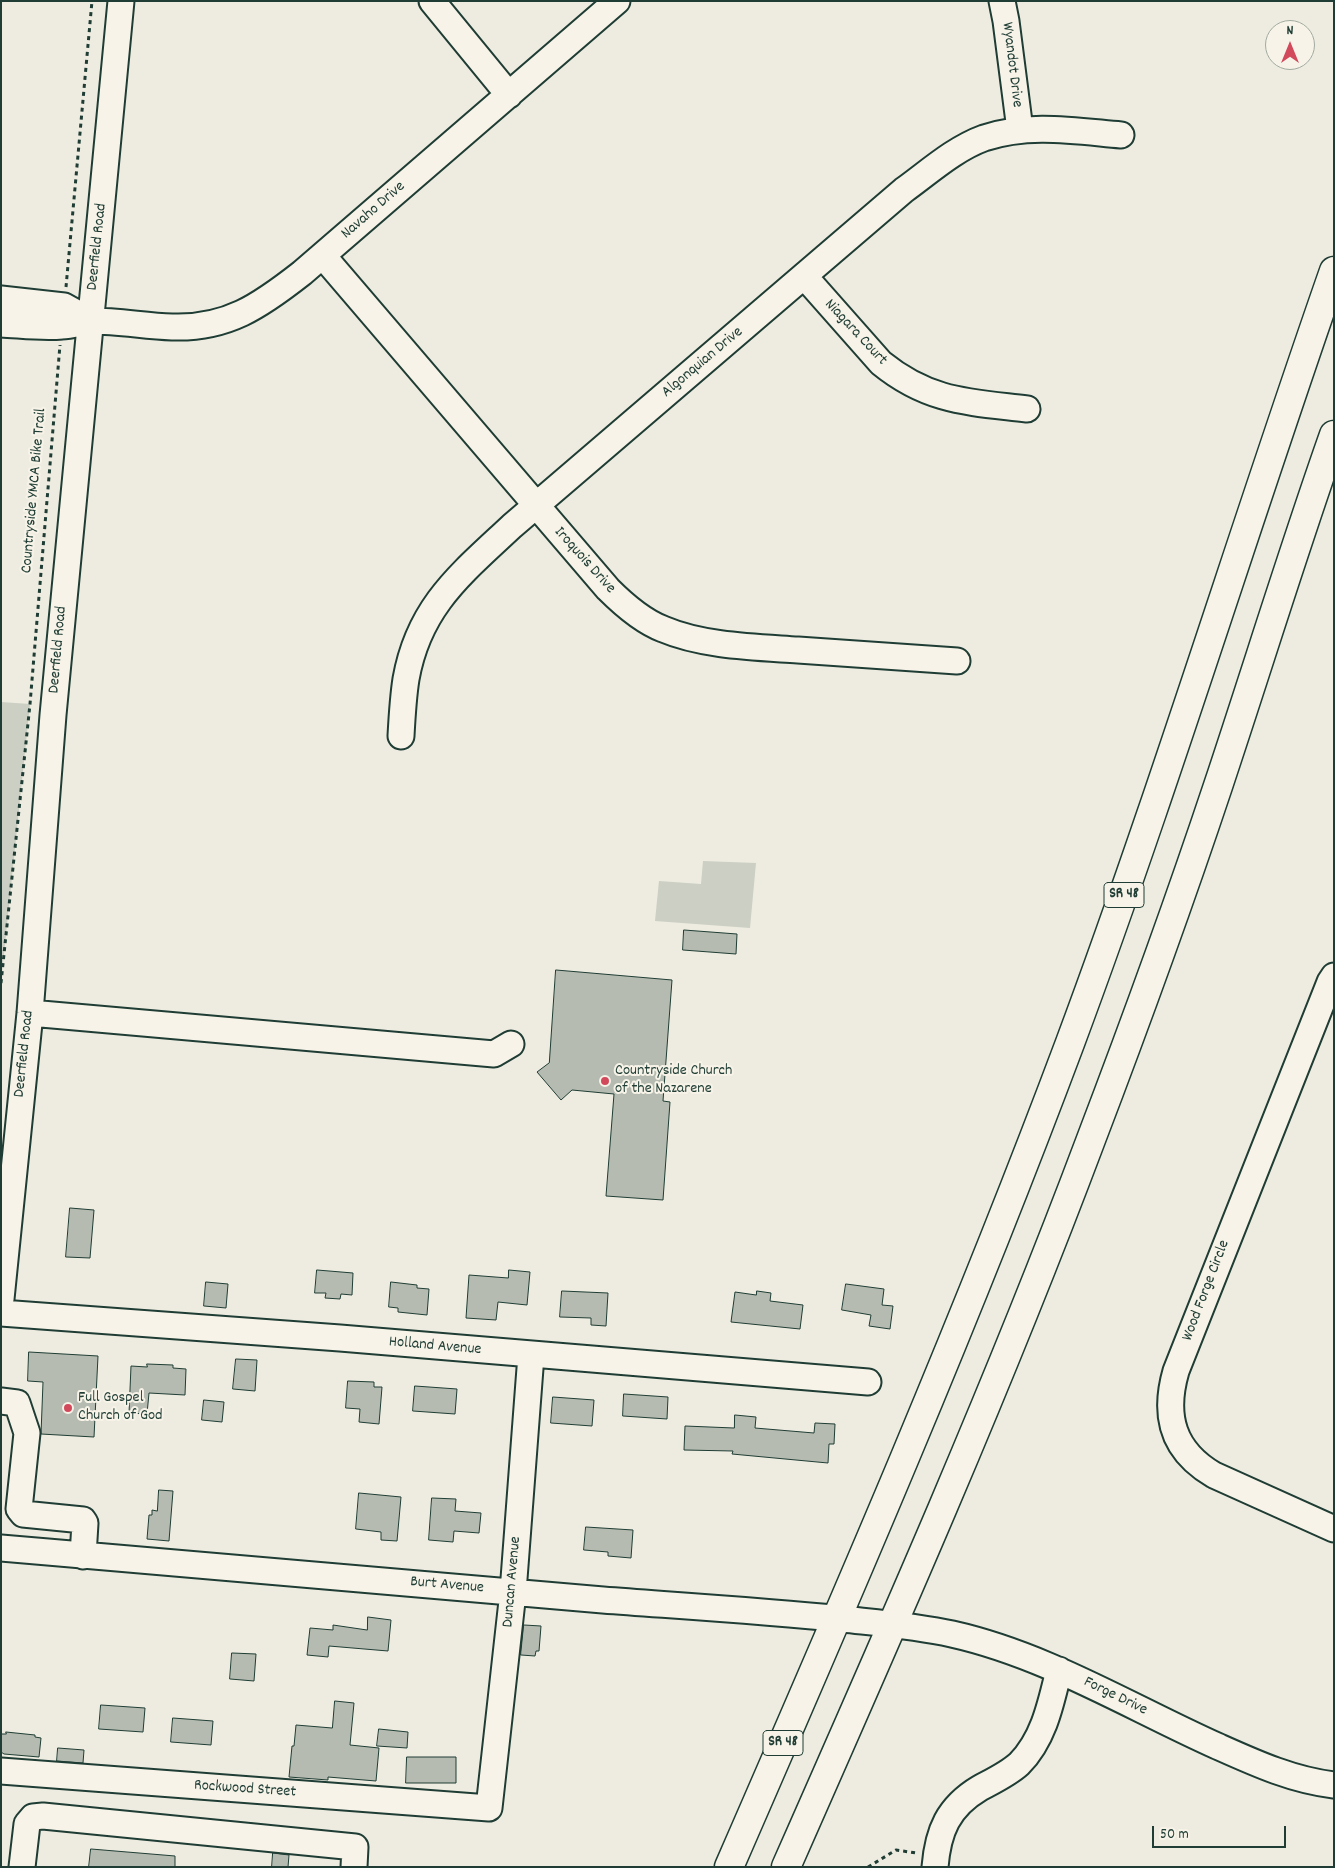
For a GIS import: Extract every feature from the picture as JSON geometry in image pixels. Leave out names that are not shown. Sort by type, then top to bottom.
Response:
[{"type":"highway","name":"SR 48","points":[[728,1867],[837,1619],[962,1324],[1070,1042],[1126,891],[1295,382],[1334,271]]},
{"type":"highway","points":[[786,1867],[982,1415],[1091,1140],[1214,797],[1334,435]]},
{"type":"street","name":"Deerfield Road","points":[[1,1299],[30,1012],[55,697],[122,1]]},
{"type":"street","points":[[432,1],[508,95]]},
{"type":"street","name":"Navaho Drive","points":[[91,321],[174,327],[200,326],[223,321],[248,312],[270,298],[323,256],[617,1]]},
{"type":"street","name":"Wyandot Drive","points":[[1002,1],[1020,130]]},
{"type":"street","name":"Algonquian Drive","points":[[400,736],[404,691],[413,651],[423,626],[436,603],[472,563],[904,190],[947,158],[983,139],[1020,130],[1049,129],[1121,135]]},
{"type":"street","name":"Iroquois Drive","points":[[323,256],[536,506],[608,589],[628,608],[662,629],[687,638],[754,647],[957,661]]},
{"type":"street","name":"Niagara Court","points":[[805,277],[881,363],[918,388],[958,400],[1027,408]]},
{"type":"street","points":[[1,299],[63,316],[91,321]]},
{"type":"street","points":[[1,324],[63,316]]},
{"type":"street","name":"Wood Forge Circle","points":[[1334,976],[1259,1158],[1176,1371],[1170,1398],[1172,1424],[1177,1437],[1188,1454],[1202,1468],[1214,1476],[1334,1529]]},
{"type":"street","points":[[30,1012],[494,1054],[511,1044]]},
{"type":"street","name":"Holland Avenue","points":[[1,1313],[350,1339],[868,1382]]},
{"type":"street","name":"Duncan Avenue","points":[[489,1808],[513,1592],[531,1355]]},
{"type":"street","points":[[1,1401],[17,1403],[27,1433],[19,1508],[23,1514],[82,1520],[85,1523],[83,1556]]},
{"type":"street","name":"Burt Avenue","points":[[1,1548],[513,1592],[749,1610],[892,1624]]},
{"type":"street","name":"Forge Drive","points":[[892,1624],[954,1635],[1002,1649],[1059,1670],[1197,1737],[1271,1770],[1296,1778],[1334,1785]]},
{"type":"street","points":[[935,1861],[940,1833],[946,1821],[963,1800],[1010,1772],[1020,1763],[1036,1741],[1048,1716],[1059,1670]]},
{"type":"street","name":"Rockwood Street","points":[[1,1771],[489,1808]]},
{"type":"street","points":[[22,1867],[27,1824],[33,1817],[43,1816],[355,1847],[354,1867]]},
{"type":"path","name":"Countryside YMCA Bike Trail","points":[[1,983],[30,704],[92,1]]},
{"type":"path","points":[[868,1867],[896,1850],[935,1861]]},
{"type":"shaded area","points":[[1,702],[30,704],[1,983]]},
{"type":"shaded area","points":[[703,861],[756,863],[750,928],[655,921],[659,881],[701,884]]},
{"type":"building","points":[[684,930],[737,934],[736,954],[683,950]]},
{"type":"building","name":"Countryside Church of the Nazarene","points":[[556,970],[672,980],[663,1101],[670,1102],[663,1200],[606,1196],[614,1094],[572,1090],[561,1100],[537,1072],[549,1063]]},
{"type":"building","points":[[70,1208],[94,1210],[90,1258],[66,1257]]},
{"type":"building","points":[[317,1270],[353,1273],[352,1295],[341,1294],[340,1299],[325,1298],[326,1293],[315,1293]]},
{"type":"building","points":[[509,1270],[530,1272],[527,1305],[498,1302],[496,1320],[466,1318],[469,1275],[508,1278]]},
{"type":"building","points":[[206,1282],[228,1284],[226,1308],[204,1306]]},
{"type":"building","points":[[391,1282],[417,1285],[417,1288],[429,1289],[427,1315],[398,1312],[398,1308],[389,1307]]},
{"type":"building","points":[[846,1284],[884,1289],[882,1305],[893,1306],[890,1329],[869,1326],[871,1315],[842,1310]]},
{"type":"building","points":[[562,1291],[608,1293],[606,1326],[591,1325],[591,1318],[560,1317]]},
{"type":"building","points":[[757,1291],[771,1293],[770,1301],[803,1305],[800,1329],[731,1322],[735,1292],[756,1295]]},
{"type":"building","name":"Full Gospel Church of God","points":[[29,1352],[98,1356],[94,1437],[41,1434],[43,1382],[28,1381]]},
{"type":"building","points":[[236,1359],[257,1360],[255,1391],[233,1389]]},
{"type":"building","points":[[147,1364],[173,1365],[173,1368],[186,1369],[185,1395],[149,1393],[147,1414],[129,1413],[131,1366],[147,1367]]},
{"type":"building","points":[[348,1381],[374,1382],[374,1387],[382,1387],[379,1424],[359,1422],[360,1409],[346,1408]]},
{"type":"building","points":[[415,1386],[457,1389],[455,1414],[413,1411]]},
{"type":"building","points":[[624,1394],[668,1397],[667,1419],[623,1416]]},
{"type":"building","points":[[553,1397],[594,1400],[592,1426],[551,1423]]},
{"type":"building","points":[[204,1400],[224,1402],[222,1422],[202,1420]]},
{"type":"building","points":[[735,1415],[756,1417],[755,1428],[814,1433],[815,1423],[835,1424],[834,1444],[829,1444],[828,1463],[732,1454],[733,1451],[684,1450],[685,1426],[734,1428]]},
{"type":"building","points":[[159,1490],[173,1491],[169,1541],[147,1539],[149,1515],[152,1515],[152,1510],[157,1511]]},
{"type":"building","points":[[359,1493],[401,1497],[397,1541],[381,1540],[381,1532],[356,1529]]},
{"type":"building","points":[[432,1498],[456,1499],[455,1511],[481,1513],[479,1533],[454,1531],[453,1542],[429,1540]]},
{"type":"building","points":[[586,1527],[633,1530],[631,1558],[608,1556],[608,1552],[584,1550]]},
{"type":"building","points":[[368,1617],[391,1620],[388,1651],[329,1646],[328,1657],[307,1655],[310,1628],[333,1630],[333,1625],[367,1630]]},
{"type":"building","points":[[524,1625],[541,1626],[539,1651],[536,1651],[535,1656],[521,1655]]},
{"type":"building","points":[[232,1653],[256,1654],[254,1681],[230,1679]]},
{"type":"building","points":[[335,1701],[354,1703],[350,1745],[379,1748],[376,1781],[328,1777],[328,1780],[289,1777],[296,1725],[332,1728]]},
{"type":"building","points":[[101,1705],[145,1708],[143,1732],[99,1729]]},
{"type":"building","points":[[173,1718],[213,1721],[211,1745],[171,1742]]},
{"type":"building","points":[[379,1729],[408,1732],[407,1748],[377,1746]]},
{"type":"building","points":[[6,1732],[35,1735],[35,1737],[41,1738],[39,1757],[4,1754],[1,1752],[1,1734],[6,1734]]},
{"type":"building","points":[[58,1748],[84,1750],[83,1763],[57,1761]]},
{"type":"building","points":[[407,1757],[456,1757],[456,1783],[406,1783]]},
{"type":"building","points":[[91,1849],[175,1856],[175,1867],[89,1867]]},
{"type":"building","points":[[273,1853],[289,1855],[288,1867],[272,1867]]},
{"type":"place","name":"Countryside Church of the Nazarene","points":[[605,1081]]},
{"type":"place","name":"Full Gospel Church of God","points":[[68,1408]]}]
